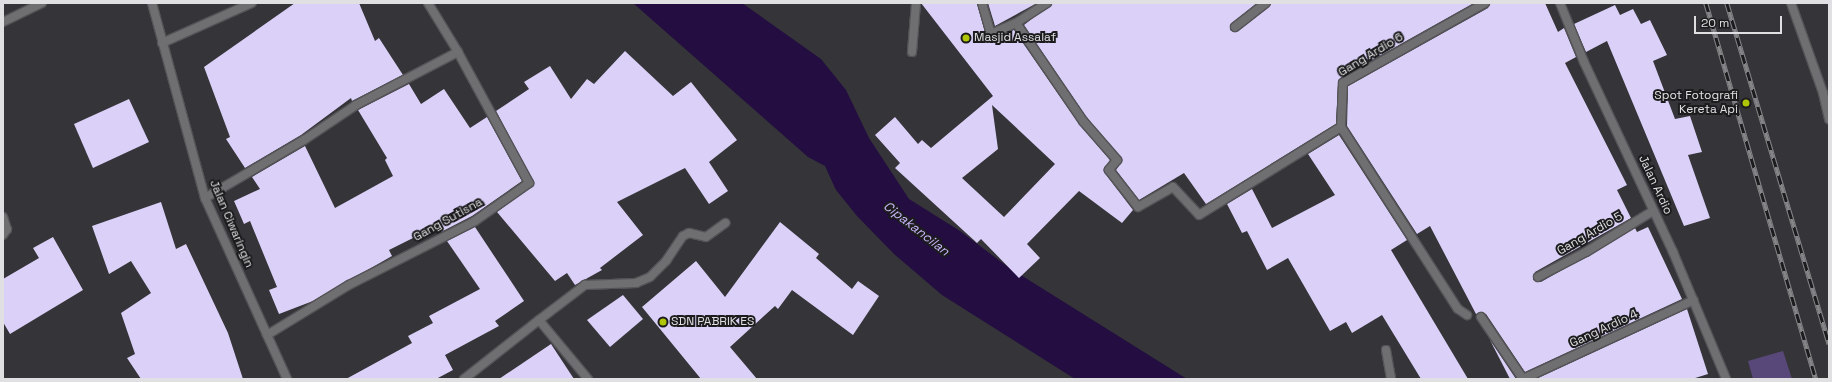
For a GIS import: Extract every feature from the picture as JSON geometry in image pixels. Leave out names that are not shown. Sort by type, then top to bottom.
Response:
[{"type":"street","points":[[3,22],[42,3]]},
{"type":"street","name":"Jalan Ciwaringin","points":[[152,3],[205,198],[287,379]]},
{"type":"street","points":[[162,43],[252,3]]},
{"type":"street","points":[[205,198],[304,140],[362,102],[458,52],[428,3]]},
{"type":"street","points":[[912,52],[916,3]]},
{"type":"street","points":[[982,3],[991,34],[1016,23],[1047,3]]},
{"type":"street","points":[[1235,27],[1266,3]]},
{"type":"street","name":"Gang Ardio 6","points":[[1341,127],[1343,83],[1485,3]]},
{"type":"street","name":"Jalan Ardio","points":[[1560,3],[1694,300],[1726,379]]},
{"type":"street","points":[[1791,3],[1826,91],[1829,119]]},
{"type":"street","points":[[1016,23],[1083,121],[1116,160],[1109,170],[1139,208],[1173,187],[1199,216],[1341,127],[1458,309],[1467,315]]},
{"type":"street","name":"Gang Sutisna","points":[[267,334],[349,284],[475,221],[529,183],[458,52]]},
{"type":"street","name":"Gang Ardio 5","points":[[1538,277],[1586,252],[1653,211]]},
{"type":"street","points":[[3,217],[7,229],[3,235]]},
{"type":"street","points":[[464,379],[585,285],[636,283],[650,277],[666,261],[683,236],[690,232],[706,237],[725,223]]},
{"type":"street","name":"Gang Ardio 4","points":[[1523,379],[1694,300]]},
{"type":"street","points":[[1481,317],[1523,379]]},
{"type":"street","points":[[539,320],[588,379]]},
{"type":"street","points":[[1386,350],[1391,379]]},
{"type":"shaded area","points":[[1783,351],[1792,379],[1753,379],[1748,361]]},
{"type":"water","name":"Cipakancilan","points":[[633,3],[742,3],[821,59],[846,90],[869,138],[909,199],[960,231],[1008,267],[1187,379],[1075,379],[942,295],[894,254],[857,216],[836,190],[825,166],[808,157]]},
{"type":"building","points":[[295,3],[359,3],[375,41],[379,38],[403,75],[352,101],[351,98],[301,135],[245,168],[226,139],[230,137],[204,67]]},
{"type":"building","points":[[921,3],[977,3],[986,36],[990,39],[1014,30],[1079,124],[1110,160],[1104,172],[1133,210],[1122,223],[1079,191],[1027,244],[1040,258],[1019,278],[981,239],[977,243],[895,168],[900,163],[875,135],[895,117],[918,144],[922,140],[931,148],[993,96]],"holes":[[[992,105],[1055,164],[1004,217],[962,178],[998,149]]]},
{"type":"building","points":[[988,3],[1037,3],[995,26]]},
{"type":"building","points":[[1052,3],[1257,3],[1230,25],[1230,30],[1235,32],[1271,3],[1474,3],[1340,78],[1336,124],[1206,204],[1184,173],[1139,200],[1116,170],[1122,161],[1121,157],[1087,118],[1024,25]]},
{"type":"building","points":[[1490,3],[1545,3],[1558,32],[1564,28],[1576,57],[1565,63],[1627,185],[1617,190],[1631,218],[1535,272],[1533,280],[1541,282],[1635,228],[1637,232],[1648,227],[1682,299],[1525,372],[1486,314],[1481,312],[1476,314],[1430,226],[1417,234],[1347,126],[1348,86],[1488,8]]},
{"type":"building","points":[[1615,5],[1620,15],[1633,9],[1641,24],[1650,20],[1667,55],[1653,61],[1675,119],[1690,116],[1702,152],[1688,155],[1710,218],[1684,226],[1607,41],[1586,52],[1574,24]]},
{"type":"building","points":[[625,51],[673,96],[691,82],[737,140],[709,162],[728,191],[709,204],[685,168],[617,202],[643,235],[600,268],[602,270],[575,285],[567,273],[555,281],[497,212],[534,183],[496,111],[529,89],[524,82],[550,66],[571,99],[587,79],[594,84]]},
{"type":"building","points":[[409,84],[421,104],[444,89],[470,128],[487,117],[522,181],[472,216],[441,232],[437,226],[389,250],[392,256],[313,301],[279,314],[269,290],[277,287],[250,221],[244,224],[234,201],[260,189],[252,177],[305,146],[335,208],[393,176],[385,160],[387,158],[358,110]]},
{"type":"building","points":[[129,99],[149,142],[93,168],[74,124]]},
{"type":"building","points":[[1339,135],[1407,240],[1391,250],[1468,379],[1421,379],[1382,315],[1352,333],[1346,322],[1330,331],[1288,258],[1267,270],[1247,231],[1242,233],[1227,204],[1252,189],[1272,228],[1335,195],[1308,154]]},
{"type":"building","points":[[161,202],[176,249],[186,244],[228,333],[243,379],[141,379],[127,358],[135,354],[121,313],[151,293],[131,261],[109,274],[92,226]]},
{"type":"building","points":[[780,222],[819,254],[816,258],[852,289],[858,281],[879,296],[853,335],[792,290],[778,309],[775,306],[730,347],[757,379],[701,379],[642,307],[696,261],[725,297]]},
{"type":"building","points":[[475,227],[524,301],[495,321],[499,326],[445,355],[453,370],[436,379],[346,379],[412,343],[408,336],[433,323],[429,316],[480,289],[447,241]]},
{"type":"building","points":[[53,237],[83,290],[10,334],[3,322],[3,279],[39,258],[33,248]]},
{"type":"building","name":"SDN PABRIK ES","points":[[623,295],[643,319],[610,347],[587,320]]},
{"type":"building","points":[[1687,309],[1708,374],[1692,379],[1536,379]]},
{"type":"building","points":[[1490,340],[1516,379],[1510,379]]},
{"type":"building","points":[[551,344],[574,379],[499,379]]},
{"type":"railway","points":[[1706,3],[1816,379]]},
{"type":"railway","points":[[1727,3],[1829,344]]},
{"type":"place","name":"Masjid Assalaf","points":[[966,38]]},
{"type":"place","name":"Spot Fotografi Kereta Api","points":[[1746,103]]},
{"type":"place","name":"SDN PABRIK ES","points":[[663,322]]}]
